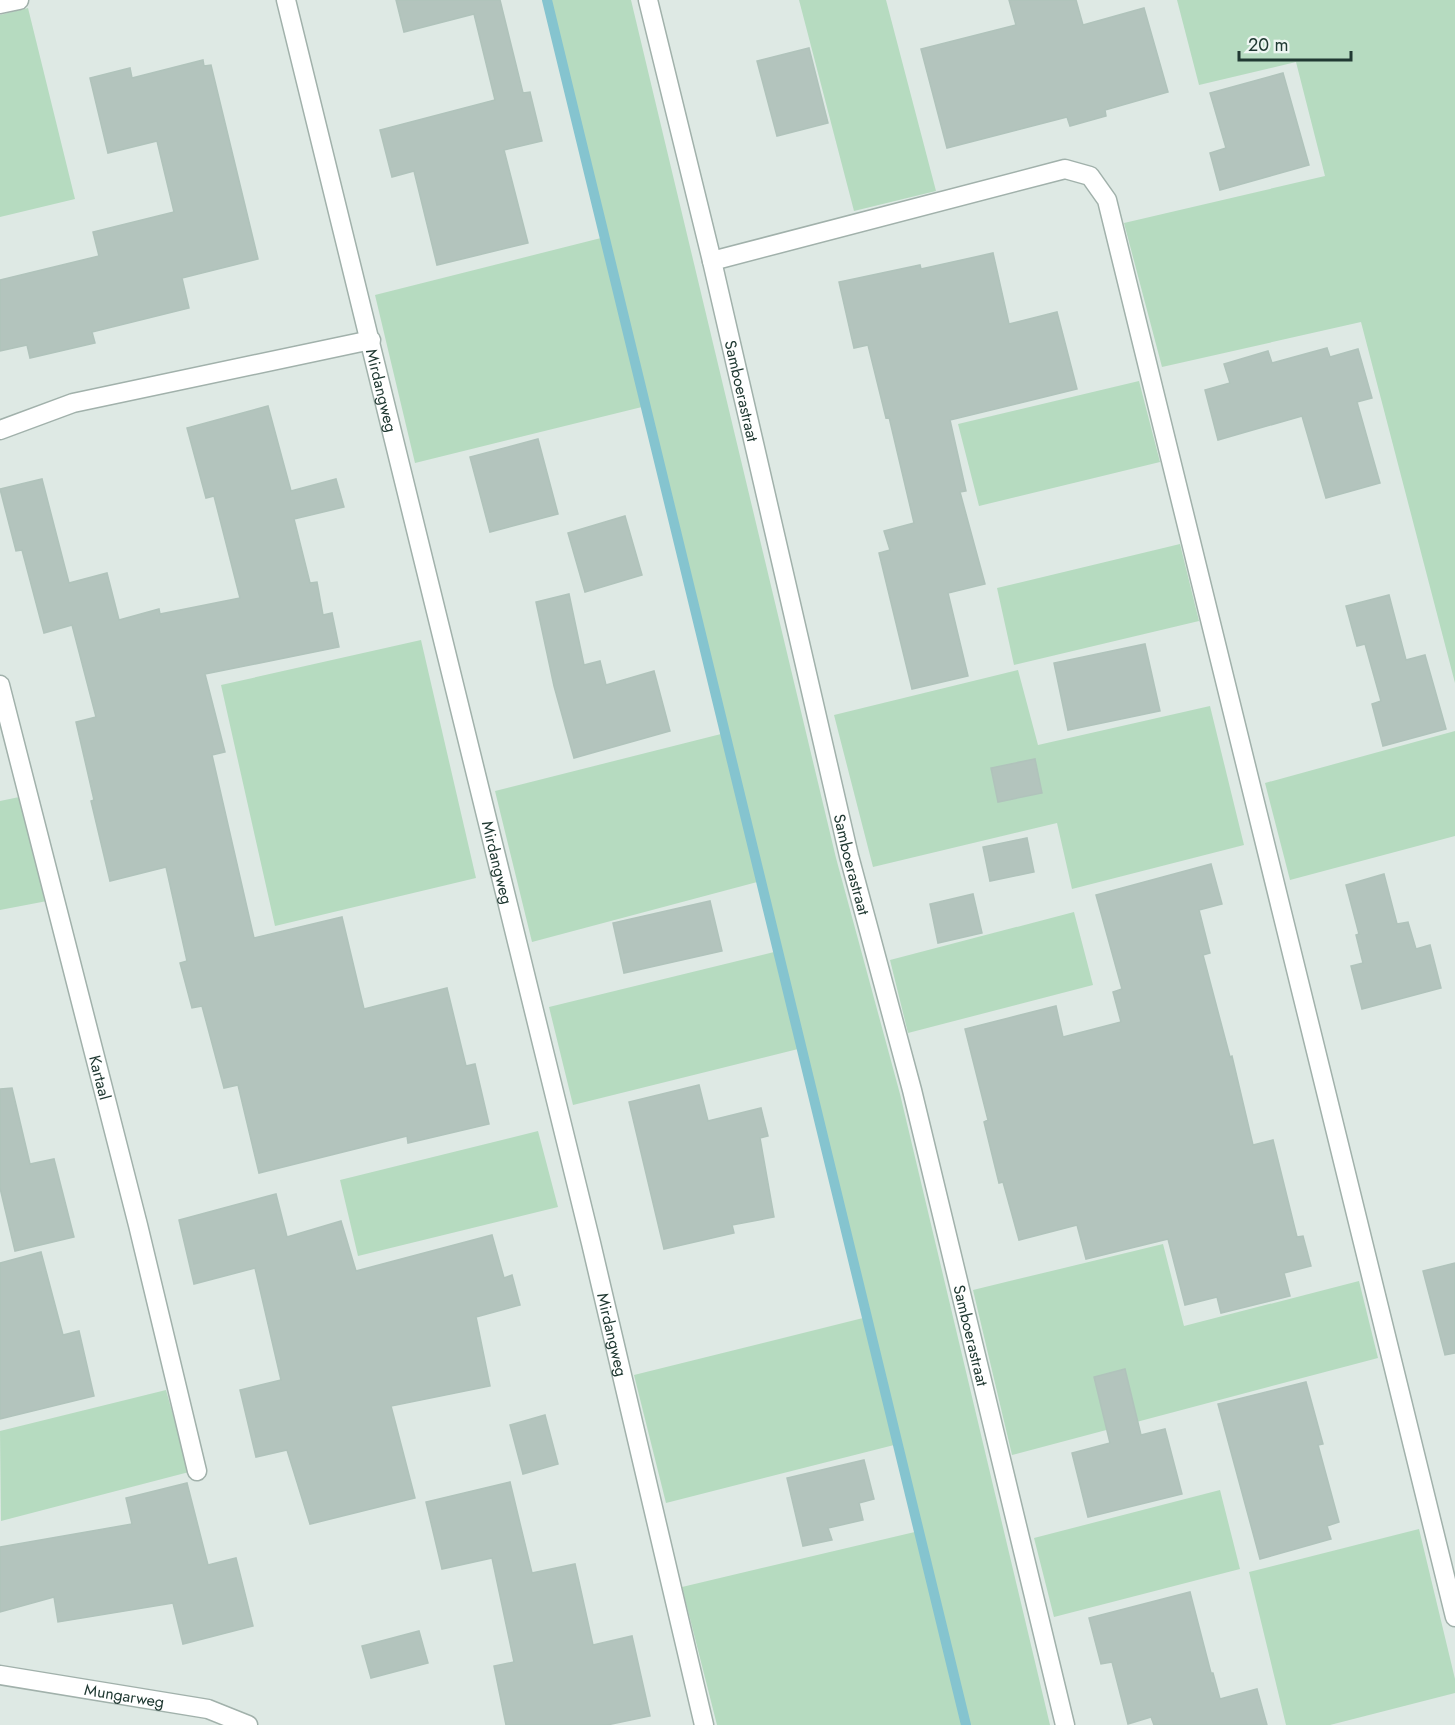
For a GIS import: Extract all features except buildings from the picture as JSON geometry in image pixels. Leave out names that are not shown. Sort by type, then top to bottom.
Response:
[{"type":"street","points":[[0,4],[20,0]]},
{"type":"street","name":"Mirdangweg","points":[[286,0],[591,1243],[704,1725]]},
{"type":"street","name":"Samboerastraat","points":[[648,0],[712,261],[849,856],[912,1090],[1065,1725]]},
{"type":"street","points":[[712,261],[1065,169],[1090,176],[1107,200],[1455,1617]]},
{"type":"street","points":[[0,430],[74,403],[371,340]]},
{"type":"street","name":"Kartaal","points":[[0,685],[135,1213],[197,1471]]},
{"type":"street","name":"Mungarweg","points":[[0,1675],[208,1709],[248,1724]]},
{"type":"green space","points":[[547,0],[631,0],[836,858],[900,1094],[1050,1725],[717,1725],[682,1587],[919,1531],[898,1444],[666,1503],[634,1375],[867,1317],[802,1048],[573,1105],[549,1007],[778,951],[761,881],[532,942],[495,791],[725,733],[646,406],[415,463],[375,295],[605,237]]},
{"type":"green space","points":[[799,0],[886,0],[936,191],[854,211]]},
{"type":"green space","points":[[1177,0],[1455,0],[1455,683],[1361,322],[1162,367],[1124,223],[1325,176],[1296,62],[1199,85]]},
{"type":"green space","points":[[28,8],[75,199],[0,217],[0,15]]},
{"type":"green space","points":[[1139,381],[1160,462],[979,506],[958,424]]},
{"type":"green space","points":[[1180,544],[1199,621],[1014,665],[997,588]]},
{"type":"green space","points":[[421,640],[476,878],[275,926],[221,685]]},
{"type":"green space","points":[[1018,670],[1038,745],[1210,706],[1244,845],[1072,889],[1057,823],[873,867],[834,715]]},
{"type":"green space","points":[[1455,731],[1455,836],[1290,880],[1265,783]]},
{"type":"green space","points":[[24,796],[47,901],[0,910],[0,801]]},
{"type":"green space","points":[[1074,912],[1093,985],[908,1033],[890,960]]},
{"type":"green space","points":[[538,1131],[558,1207],[358,1256],[340,1180]]},
{"type":"green space","points":[[1163,1244],[1184,1326],[1359,1281],[1378,1358],[1012,1455],[973,1290]]},
{"type":"green space","points":[[166,1390],[189,1472],[1,1521],[0,1431]]},
{"type":"green space","points":[[1220,1490],[1240,1569],[1054,1617],[1034,1538]]},
{"type":"green space","points":[[1419,1529],[1455,1679],[1455,1693],[1330,1725],[1286,1725],[1249,1572]]},
{"type":"waterway","points":[[547,0],[966,1725]]}]
